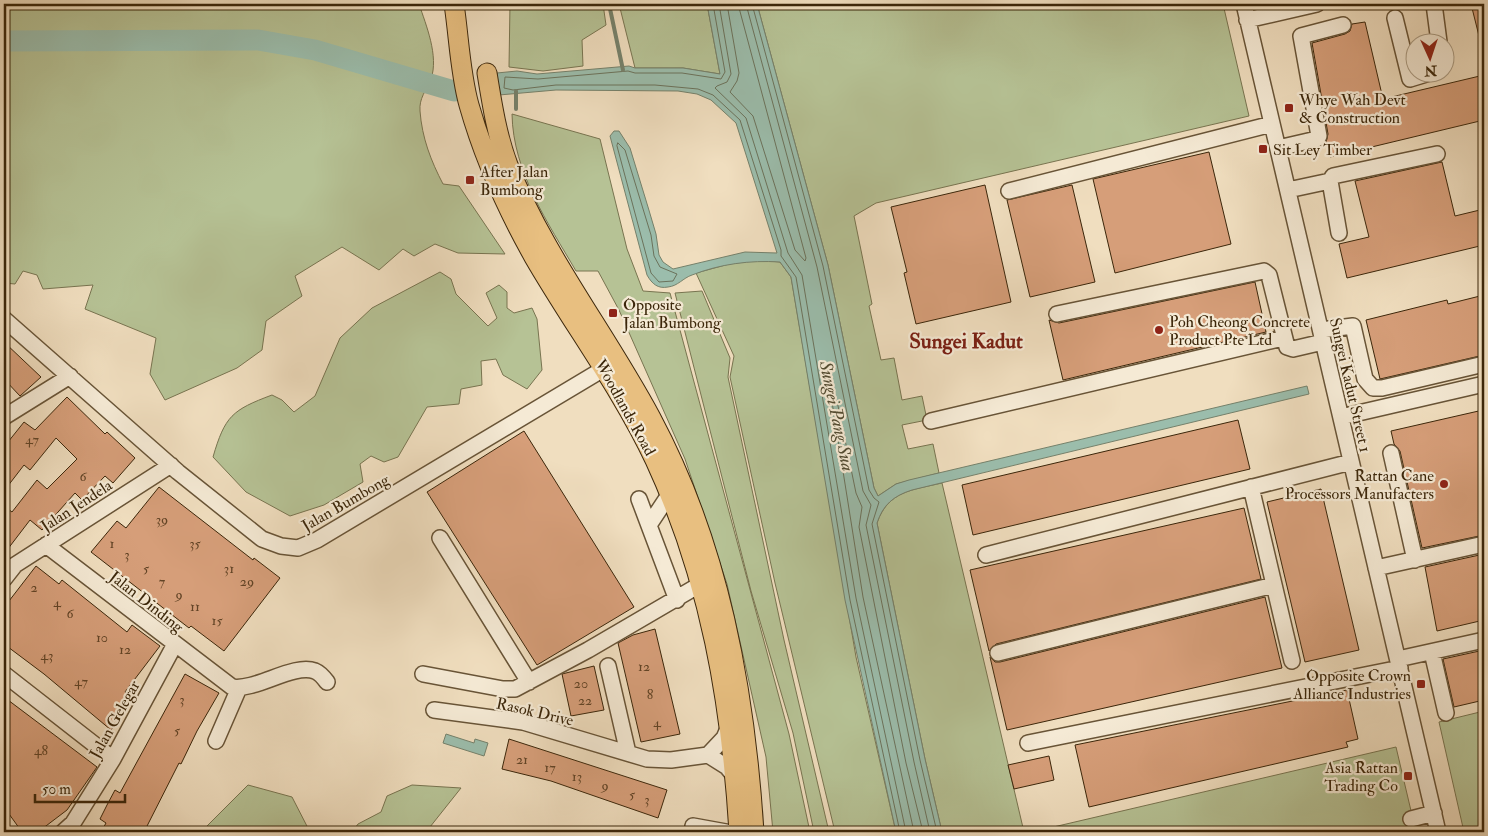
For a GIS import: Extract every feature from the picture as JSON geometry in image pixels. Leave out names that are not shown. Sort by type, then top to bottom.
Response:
[{"type":"main road","name":"Woodlands Road","points":[[454,4],[469,104],[494,175],[519,228],[548,280],[606,368],[638,426],[669,495],[701,584],[720,662],[730,724],[739,832]]},
{"type":"main road","name":"Woodlands Road","points":[[487,73],[491,100],[508,165],[533,220],[548,249],[619,360],[652,418],[700,530],[715,579],[732,653],[744,724],[754,832]]},
{"type":"street","name":"Sungei Kadut Street 1","points":[[1244,4],[1438,832]]},
{"type":"street","points":[[1248,20],[1317,4]]},
{"type":"street","points":[[1434,4],[1438,32]]},
{"type":"street","points":[[1395,18],[1406,62]]},
{"type":"street","points":[[1278,148],[1317,139],[1319,136],[1302,36],[1343,25]]},
{"type":"street","points":[[1009,191],[1272,124]]},
{"type":"street","points":[[1339,234],[1330,182],[1332,176],[1437,154]]},
{"type":"street","points":[[1288,190],[1330,182]]},
{"type":"street","points":[[1058,314],[1264,271],[1269,275],[1283,338],[1290,348],[1353,326],[1365,379],[1373,388],[1382,388],[1484,364]]},
{"type":"street","name":"Jalan Bumbong","points":[[4,319],[172,465],[262,540],[281,546],[298,548],[317,540],[606,368]]},
{"type":"street","points":[[931,421],[1283,338]]},
{"type":"street","points":[[4,417],[70,376]]},
{"type":"street","points":[[1341,417],[1484,384]]},
{"type":"street","points":[[1391,453],[1415,560]]},
{"type":"street","points":[[986,555],[1352,462]]},
{"type":"street","name":"Jalan Jendela","points":[[4,579],[15,565],[172,465]]},
{"type":"street","points":[[1251,488],[1292,660]]},
{"type":"street","points":[[649,525],[669,495]]},
{"type":"street","points":[[639,498],[677,600]]},
{"type":"street","points":[[440,538],[528,682]]},
{"type":"street","points":[[1376,568],[1484,544]]},
{"type":"street","name":"Jalan Dinding","points":[[46,545],[233,686]]},
{"type":"street","points":[[422,674],[503,689],[515,688],[677,600],[701,584]]},
{"type":"street","points":[[998,652],[1274,585]]},
{"type":"street","points":[[1028,743],[1399,664],[1432,652],[1484,640]]},
{"type":"street","name":"Jalan Gelegar","points":[[63,832],[73,823],[113,759],[175,644]]},
{"type":"street","points":[[1432,652],[1446,713]]},
{"type":"street","points":[[608,666],[628,753]]},
{"type":"street","points":[[216,741],[233,686],[308,670],[317,672],[327,682]]},
{"type":"street","points":[[4,674],[113,759]]},
{"type":"street","name":"Rasok Drive","points":[[434,710],[523,722],[655,761],[708,755]]},
{"type":"street","points":[[730,724],[724,738],[708,755],[727,767],[736,778]]},
{"type":"street","points":[[1411,818],[1434,813]]},
{"type":"street","points":[[693,826],[726,832]]},
{"type":"shaded area","points":[[4,4],[419,4],[433,51],[431,79],[420,106],[421,121],[428,149],[443,184],[459,186],[505,254],[458,253],[435,244],[414,256],[403,249],[379,270],[342,247],[295,276],[302,296],[266,321],[262,350],[237,368],[165,400],[150,374],[156,338],[85,309],[93,285],[43,289],[37,275],[23,271],[15,284],[4,283]]},
{"type":"shaded area","points":[[510,4],[603,4],[606,25],[582,40],[583,66],[543,71],[509,67]]},
{"type":"shaded area","points":[[619,4],[707,4],[720,74],[683,68],[635,68]]},
{"type":"shaded area","points":[[757,4],[1223,4],[1249,116],[876,203],[854,216],[872,304],[869,306],[881,360],[894,358],[902,400],[922,396],[927,420],[902,425],[908,449],[933,444],[939,473],[896,484],[878,496],[874,488],[828,265]]},
{"type":"shaded area","points":[[512,114],[600,139],[627,249],[643,291],[670,293],[789,734],[810,832],[773,832],[766,757],[727,584],[685,459],[619,310],[598,271],[576,271],[544,216],[525,177],[518,156]]},
{"type":"shaded area","points":[[760,260],[780,262],[791,277],[856,657],[896,832],[835,832],[775,583],[730,377],[734,356],[696,273],[729,264]]},
{"type":"shaded area","points":[[440,272],[451,279],[456,294],[488,326],[497,318],[486,293],[499,285],[507,292],[507,308],[514,313],[532,308],[537,319],[542,370],[527,389],[503,375],[496,359],[481,361],[482,385],[461,389],[459,404],[427,407],[398,457],[384,462],[371,456],[360,464],[363,482],[324,505],[290,516],[246,492],[213,457],[226,423],[232,416],[248,405],[272,395],[282,400],[294,412],[315,396],[340,338],[372,308]]},
{"type":"shaded area","points":[[702,291],[730,358],[728,377],[784,640],[829,832],[814,832],[793,733],[751,591],[675,293]]},
{"type":"shaded area","points":[[942,483],[1024,832],[942,832],[925,759],[877,523],[882,512],[894,498],[911,490]]},
{"type":"shaded area","points":[[1484,711],[1484,832],[1464,832],[1439,722]]},
{"type":"shaded area","points":[[1396,747],[1416,832],[1032,832]]},
{"type":"shaded area","points":[[248,785],[292,797],[310,832],[201,832]]},
{"type":"shaded area","points":[[412,785],[461,788],[426,832],[352,832],[358,824],[381,812],[387,796]]},
{"type":"water","name":"Sungei Pang Sua","points":[[707,4],[757,4],[828,265],[874,488],[878,496],[896,484],[909,480],[1307,386],[1309,394],[912,490],[894,498],[886,506],[877,523],[925,759],[942,832],[896,832],[845,600],[791,277],[780,262],[746,262],[713,268],[689,276],[675,285],[664,287],[656,285],[647,275],[610,136],[614,131],[619,131],[630,148],[656,234],[659,255],[663,262],[673,269],[745,252],[777,253],[736,123],[711,100],[697,94],[678,91],[556,90],[499,95],[497,73],[517,71],[537,74],[629,66],[635,68],[683,68],[720,74]]},
{"type":"water","points":[[446,734],[474,743],[475,739],[488,743],[484,756],[443,743]]},
{"type":"building","points":[[1471,4],[1484,4],[1484,43],[1481,44]]},
{"type":"building","points":[[1365,22],[1383,99],[1484,75],[1484,120],[1330,157],[1326,142],[1328,134],[1312,43],[1345,34],[1350,31],[1352,24]]},
{"type":"building","points":[[1209,152],[1231,244],[1115,273],[1093,179]]},
{"type":"building","points":[[1442,162],[1455,216],[1484,209],[1484,245],[1347,278],[1339,244],[1369,237],[1355,181]]},
{"type":"building","points":[[985,185],[1011,302],[916,324],[904,273],[907,272],[891,207]]},
{"type":"building","points":[[1072,185],[1095,282],[1030,297],[1007,200]]},
{"type":"building","name":"Poh Cheong Concrete Product Pte Ltd","points":[[1255,282],[1266,332],[1063,380],[1049,320],[1059,323]]},
{"type":"building","points":[[1484,295],[1484,321],[1481,322],[1484,335],[1484,355],[1380,379],[1366,320],[1447,300],[1448,304]]},
{"type":"building","points":[[4,342],[41,377],[20,396],[4,379]]},
{"type":"building","points":[[67,397],[105,434],[107,432],[135,458],[113,483],[105,476],[82,500],[75,493],[42,530],[30,520],[4,554],[4,506],[12,512],[37,480],[47,489],[77,459],[56,438],[30,470],[24,465],[4,491],[4,447],[24,422],[35,430]]},
{"type":"building","name":"Rattan Cane Processors Manufacters","points":[[1483,410],[1484,535],[1422,548],[1400,451],[1394,444],[1391,431]]},
{"type":"building","points":[[1238,420],[1250,469],[973,535],[962,485]]},
{"type":"building","points":[[524,431],[634,607],[537,665],[427,492]]},
{"type":"building","points":[[159,487],[253,560],[254,558],[280,578],[224,651],[191,626],[189,628],[91,552],[117,521],[126,528]]},
{"type":"building","points":[[1321,489],[1359,650],[1305,662],[1267,502]]},
{"type":"building","points":[[1244,508],[1261,579],[996,644],[989,651],[970,570]]},
{"type":"building","points":[[1484,554],[1484,620],[1437,631],[1425,567]]},
{"type":"building","points":[[36,566],[59,584],[62,580],[127,632],[132,625],[160,646],[125,692],[134,700],[111,730],[44,674],[4,644],[4,597],[9,601]]},
{"type":"building","points":[[1265,597],[1282,668],[1007,730],[990,657],[995,662],[1000,662]]},
{"type":"building","points":[[655,629],[680,734],[641,742],[618,643],[633,635]]},
{"type":"building","points":[[1484,650],[1484,700],[1454,707],[1443,659]]},
{"type":"building","points":[[594,666],[604,710],[571,716],[562,674]]},
{"type":"building","points":[[185,674],[219,693],[181,764],[179,763],[144,832],[101,832],[106,823],[100,819],[107,805],[115,790],[120,793]]},
{"type":"building","points":[[1347,690],[1358,739],[1346,742],[1348,747],[1089,807],[1075,745]]},
{"type":"building","points":[[4,697],[97,767],[67,810],[38,832],[22,832],[4,807]]},
{"type":"building","points":[[509,739],[667,790],[658,818],[551,781],[502,769]]},
{"type":"building","points":[[1049,756],[1054,780],[1014,789],[1008,765]]},
{"type":"waterway","points":[[609,4],[623,70]]},
{"type":"waterway","points":[[4,41],[258,40],[315,50],[454,91]]},
{"type":"waterway","points":[[516,91],[516,109]]},
{"type":"place","name":"Whye Wah Devt & Construction","points":[[1289,108]]},
{"type":"place","name":"Sit Ley Timber","points":[[1263,149]]},
{"type":"place","name":"After Jalan Bumbong","points":[[470,180]]},
{"type":"place","name":"Opposite Jalan Bumbong","points":[[613,313]]},
{"type":"place","name":"Poh Cheong Concrete Product Pte Ltd","points":[[1159,330]]},
{"type":"place","name":"Rattan Cane Processors Manufacters","points":[[1444,484]]},
{"type":"place","name":"Opposite Crown Alliance Industries","points":[[1421,684]]},
{"type":"place","name":"Asia Rattan Trading Co","points":[[1408,776]]},
{"type":"district","name":"Sungei Kadut","points":[[966,341]]}]
